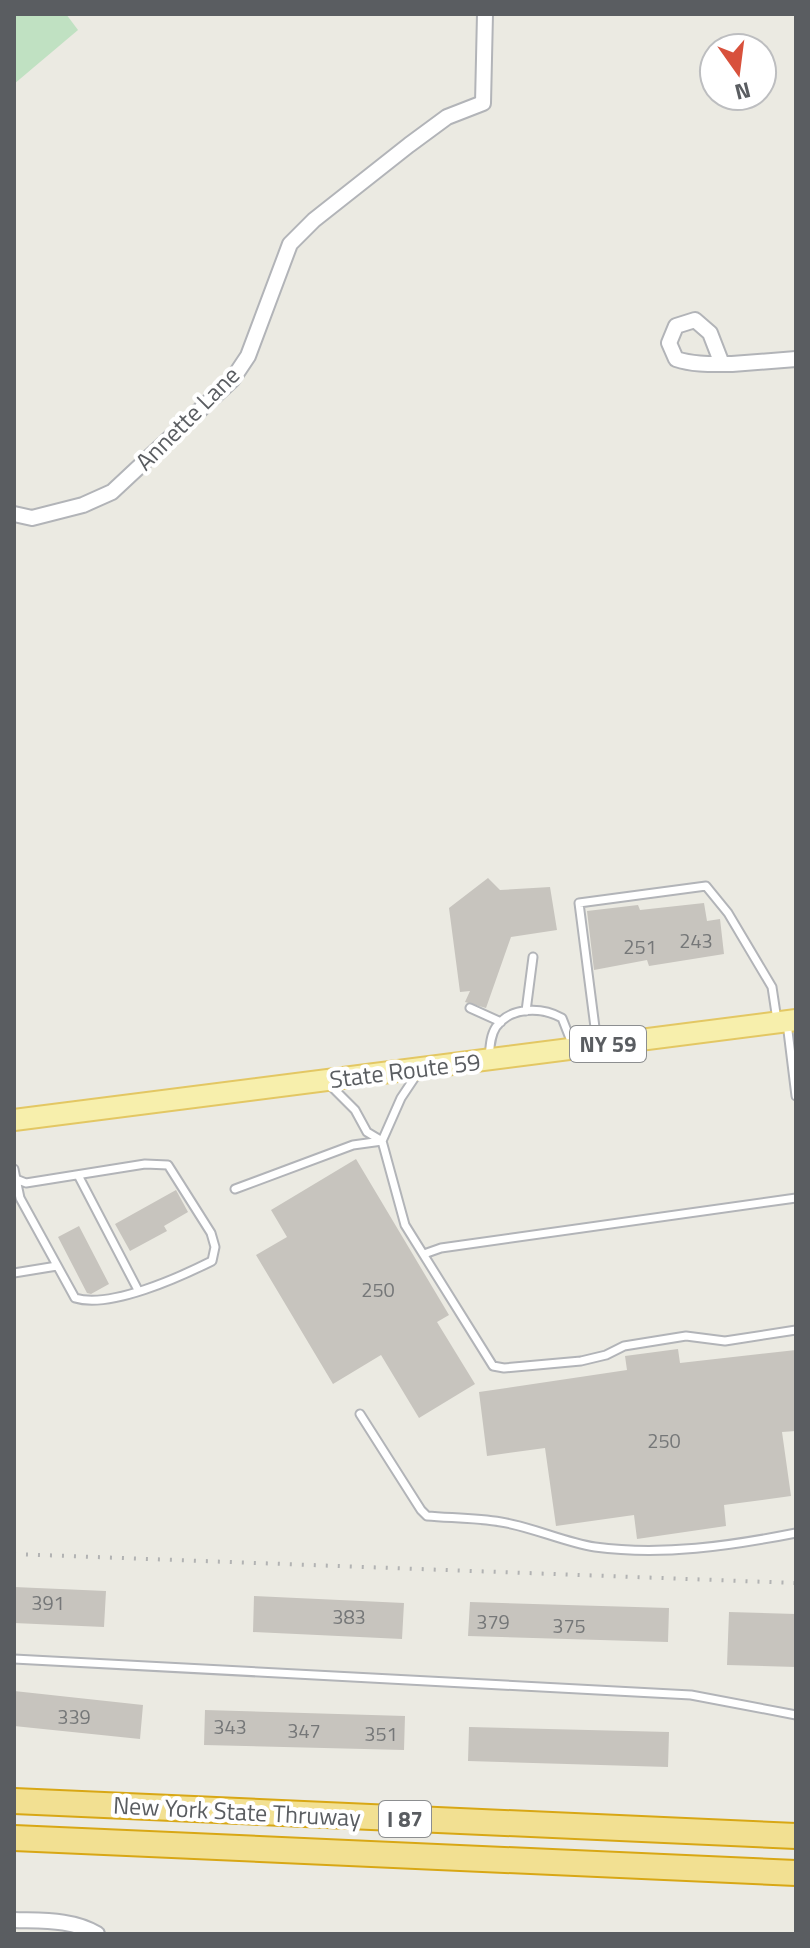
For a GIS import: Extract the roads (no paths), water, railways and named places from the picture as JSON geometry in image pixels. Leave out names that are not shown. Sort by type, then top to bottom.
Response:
[{"type":"highway","name":"New York State Thruway","points":[[14,1801],[680,1832],[796,1834]]},
{"type":"highway","name":"New York State Thruway","points":[[14,1838],[796,1873]]},
{"type":"highway","points":[[678,1868],[796,1881]]},
{"type":"main road","name":"State Route 59","points":[[14,1120],[787,1021]]},
{"type":"street","name":"Annette Lane","points":[[14,514],[32,518],[83,505],[112,492],[232,380],[248,356],[290,244],[314,220],[447,117],[483,103],[485,14]]},
{"type":"street","points":[[722,364],[796,359]]},
{"type":"street","points":[[14,1920],[61,1922],[86,1927],[97,1934]]},
{"type":"lane","points":[[598,1045],[579,903],[706,886],[728,913],[772,987],[787,1021],[796,1096]]},
{"type":"lane","points":[[526,1011],[533,957]]},
{"type":"lane","points":[[470,1008],[501,1022]]},
{"type":"lane","points":[[489,1059],[491,1039],[501,1022],[526,1011],[549,1011],[562,1018],[574,1048]]},
{"type":"lane","points":[[421,1068],[401,1098],[382,1141],[405,1225],[493,1366],[504,1368],[581,1361],[606,1355],[624,1346],[686,1336],[725,1341],[796,1330]]},
{"type":"lane","points":[[324,1080],[345,1097],[367,1132],[382,1141]]},
{"type":"lane","points":[[235,1189],[353,1145],[382,1141]]},
{"type":"lane","points":[[14,1169],[16,1179],[20,1198],[75,1298],[88,1302],[138,1290],[212,1261],[215,1247],[211,1233],[168,1165],[145,1164],[26,1183],[16,1179]]},
{"type":"lane","points":[[78,1175],[138,1290]]},
{"type":"lane","points":[[424,1254],[441,1248],[796,1198]]},
{"type":"lane","points":[[14,1273],[57,1266]]},
{"type":"lane","points":[[360,1414],[427,1516],[501,1522],[561,1540],[626,1550],[720,1546],[796,1533]]},
{"type":"lane","points":[[14,1659],[691,1695],[796,1715]]},
{"type":"railway","points":[[14,1554],[796,1583]]}]
